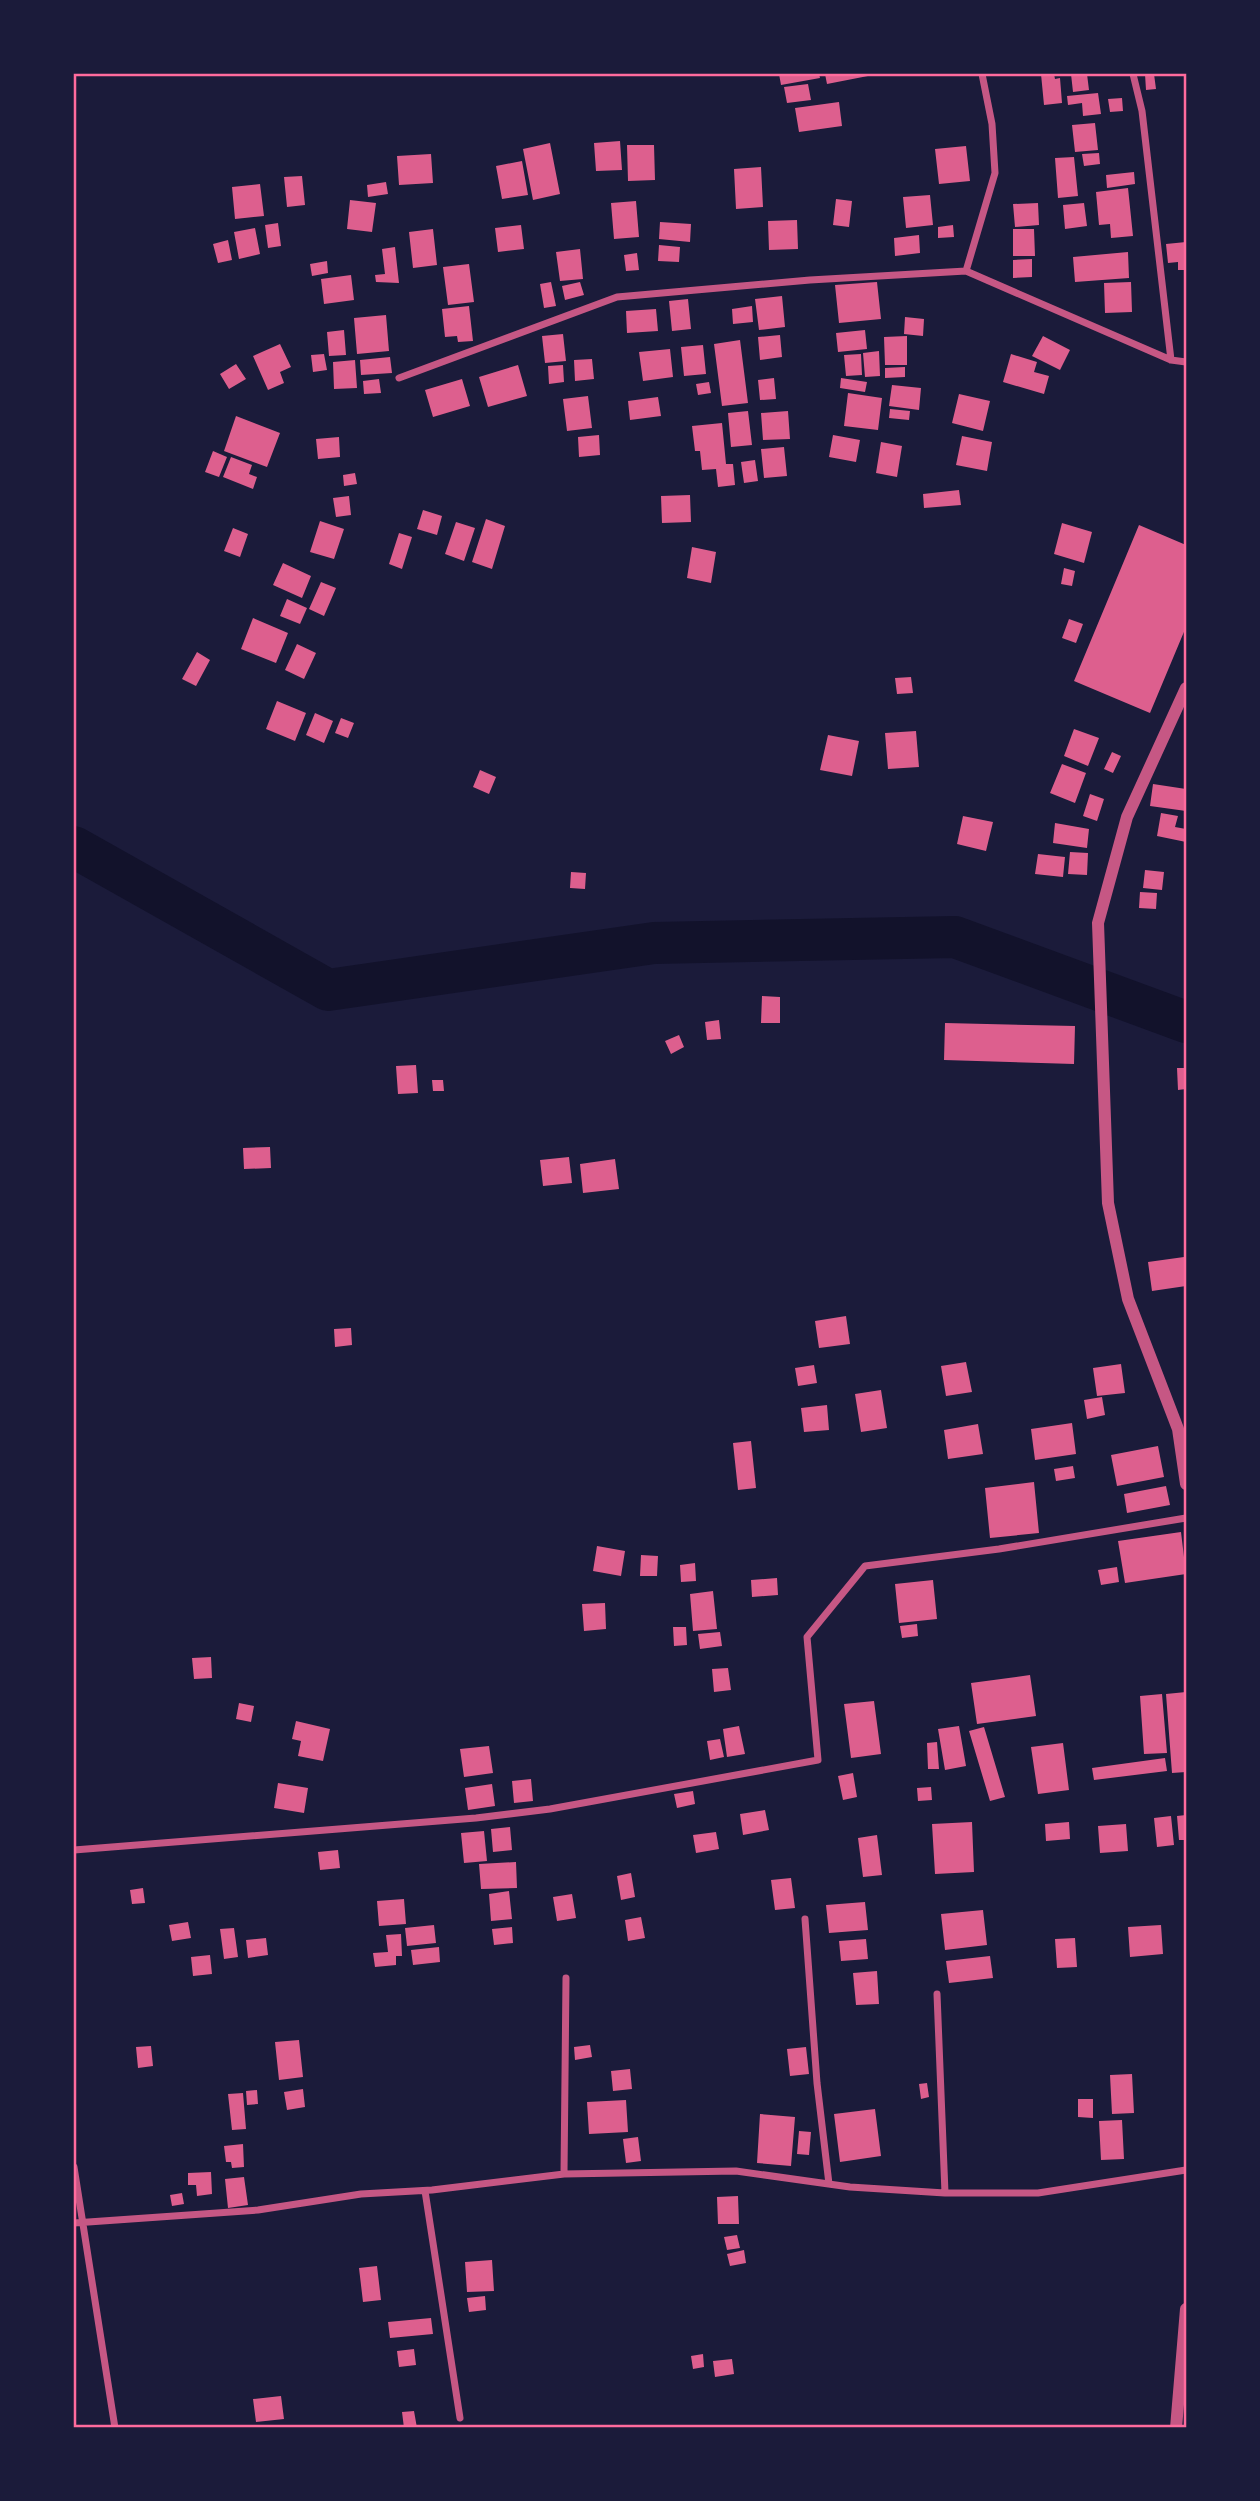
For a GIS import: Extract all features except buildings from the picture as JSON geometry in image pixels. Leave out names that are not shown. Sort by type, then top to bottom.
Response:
[{"type":"street","points":[[966,271],[995,173],[992,124],[982,74]]},
{"type":"street","points":[[1133,74],[1142,111],[1171,360]]},
{"type":"street","points":[[399,378],[617,297],[810,280],[966,271],[1171,360],[1186,362]]},
{"type":"street","points":[[1186,688],[1127,817],[1098,923],[1108,1203],[1128,1300],[1178,1429],[1186,1483]]},
{"type":"street","points":[[74,1850],[550,1809],[674,1784],[715,1780],[818,1760],[807,1637],[865,1566],[999,1549],[1186,1518]]},
{"type":"street","points":[[805,1919],[817,2083],[829,2184]]},
{"type":"street","points":[[564,2174],[566,1978]]},
{"type":"street","points":[[937,1994],[945,2193]]},
{"type":"street","points":[[74,2167],[85,2220],[115,2427]]},
{"type":"street","points":[[74,2222],[258,2210],[361,2194],[425,2191],[564,2174],[736,2171],[829,2184],[945,2193],[1038,2193],[1186,2170]]},
{"type":"street","points":[[425,2191],[460,2418]]},
{"type":"street","points":[[1176,2427],[1186,2309]]},
{"type":"waterway","points":[[74,847],[328,990],[654,943],[955,937],[1186,1022]]}]
